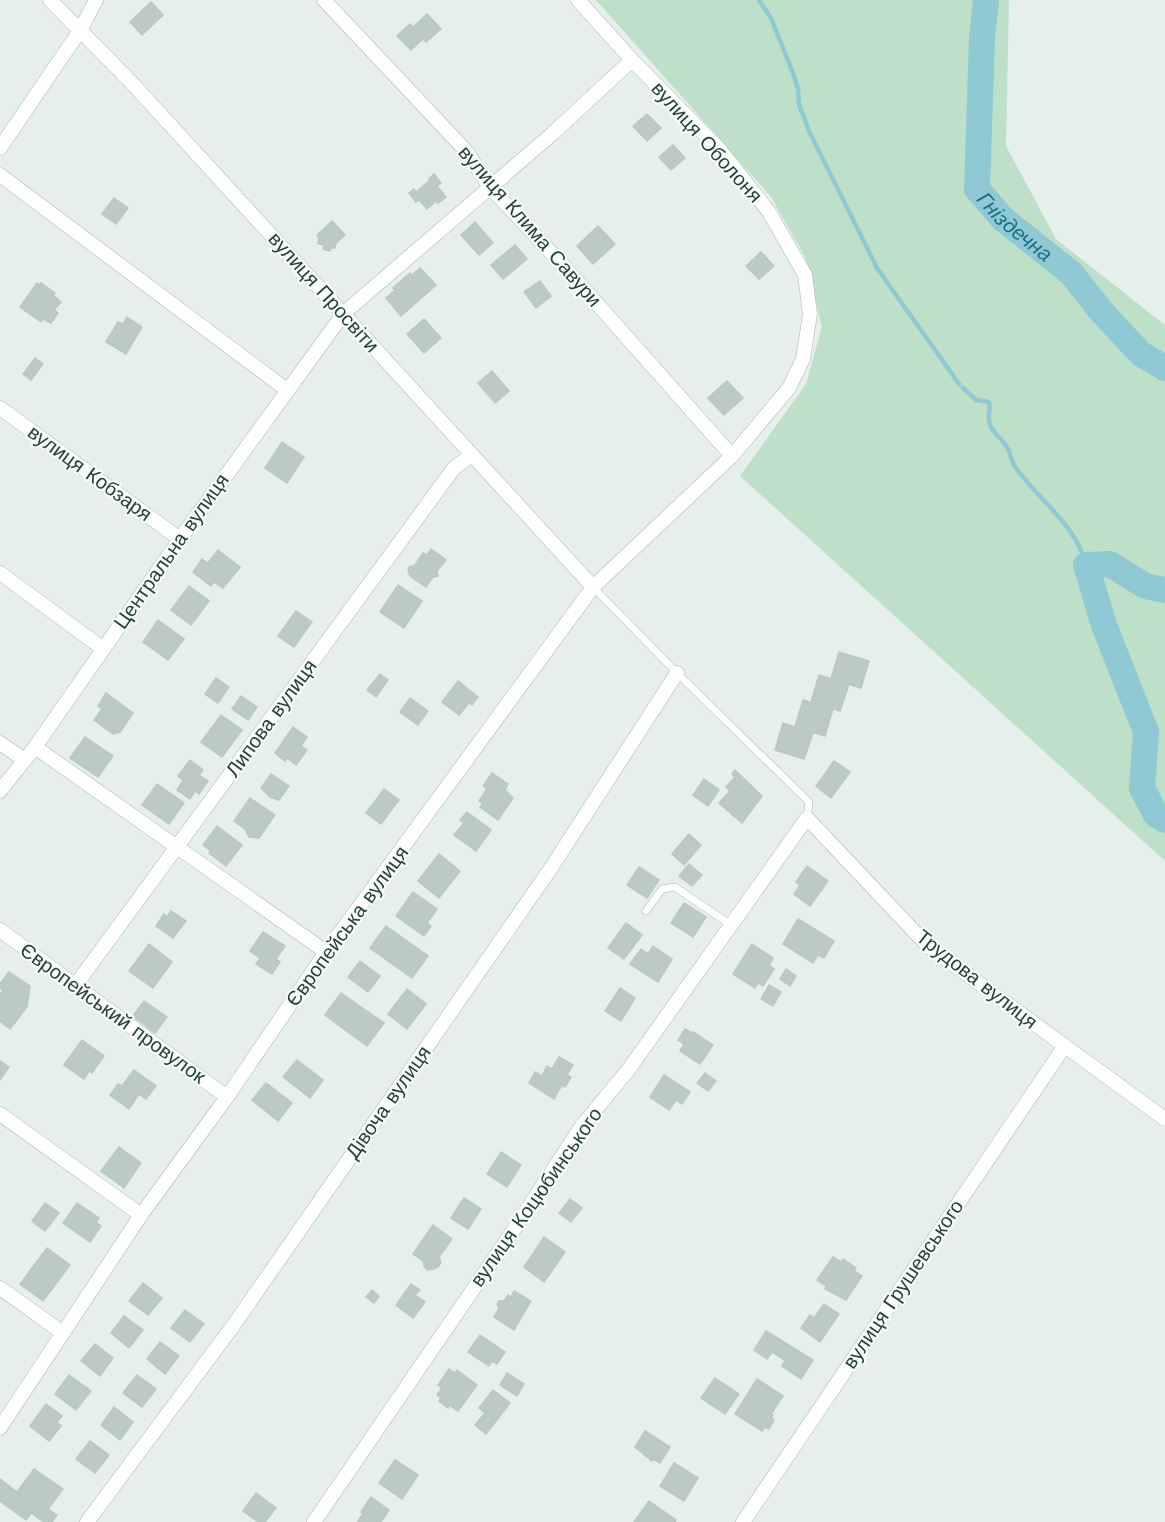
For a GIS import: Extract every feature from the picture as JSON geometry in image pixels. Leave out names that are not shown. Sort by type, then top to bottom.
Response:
[{"type":"street","name":"вулиця Просвіти","points":[[50,0],[81,29],[344,313],[593,587]]},
{"type":"street","points":[[0,148],[81,29],[96,0]]},
{"type":"street","name":"вулиця Клима Савури","points":[[324,0],[467,152],[489,186],[561,263],[732,456]]},
{"type":"street","name":"вулиця Оболоня","points":[[578,0],[632,60],[721,151],[769,212],[805,275],[810,314],[803,359],[789,388],[732,456]]},
{"type":"street","name":"Центральна вулиця","points":[[0,791],[23,759],[35,747],[102,648],[344,313],[552,134],[632,60]]},
{"type":"street","points":[[0,175],[287,390]]},
{"type":"street","name":"вулиця Кобзаря","points":[[0,408],[180,539]]},
{"type":"street","name":"Липова вулиця","points":[[75,986],[454,468],[472,455]]},
{"type":"street","name":"Європейська вулиця","points":[[0,1428],[141,1215],[326,952],[593,587],[732,456]]},
{"type":"street","points":[[0,573],[102,648]]},
{"type":"street","name":"Дівоча вулиця","points":[[87,1522],[233,1326],[551,868],[677,673]]},
{"type":"street","points":[[0,742],[23,759]]},
{"type":"street","points":[[35,747],[326,952]]},
{"type":"street","name":"вулиця Коцюбинського","points":[[314,1522],[513,1231],[581,1127],[629,1069],[807,818]]},
{"type":"street","name":"Трудова вулиця","points":[[807,818],[928,946],[1165,1119]]},
{"type":"street","name":"Європейський провулок","points":[[0,930],[226,1097]]},
{"type":"street","name":"вулиця Грушевського","points":[[743,1522],[1064,1047]]},
{"type":"street","points":[[0,1114],[141,1215]]},
{"type":"street","points":[[0,1288],[63,1333]]},
{"type":"lane","points":[[593,587],[809,802],[807,818]]},
{"type":"lane","points":[[646,911],[662,889],[675,887],[731,925]]},
{"type":"green space","points":[[596,0],[1009,0],[1006,146],[1056,239],[1165,325],[1165,861],[740,476],[806,384],[822,327],[805,257],[771,197]]},
{"type":"building","points":[[151,2],[163,15],[142,35],[130,22]]},
{"type":"building","points":[[427,14],[441,29],[426,42],[423,39],[411,50],[397,36],[410,24],[413,27]]},
{"type":"building","points":[[647,114],[661,128],[647,141],[633,126]]},
{"type":"building","points":[[673,145],[685,158],[671,170],[659,157]]},
{"type":"building","points":[[434,174],[441,183],[437,186],[446,197],[438,203],[436,201],[427,209],[419,200],[416,202],[409,193],[414,189],[416,192]]},
{"type":"building","points":[[114,198],[128,208],[116,224],[102,214]]},
{"type":"building","points":[[332,221],[345,235],[330,251],[323,249],[324,245],[318,244],[317,235]]},
{"type":"building","points":[[475,222],[493,243],[479,255],[461,235]]},
{"type":"building","points":[[598,226],[615,244],[593,264],[577,246]]},
{"type":"building","points":[[515,245],[527,259],[503,279],[491,265]]},
{"type":"building","points":[[761,252],[774,266],[759,279],[746,266]]},
{"type":"building","points":[[420,268],[436,285],[401,316],[386,298],[395,290],[393,288],[410,273],[412,275]]},
{"type":"building","points":[[540,281],[551,296],[536,308],[524,292]]},
{"type":"building","points":[[37,283],[39,285],[41,283],[55,293],[53,295],[61,302],[54,310],[58,313],[51,323],[43,319],[41,322],[20,307]]},
{"type":"building","points":[[127,317],[142,327],[126,354],[106,342],[118,322],[123,324]]},
{"type":"building","points":[[424,319],[441,338],[424,353],[407,334]]},
{"type":"building","points":[[35,358],[43,364],[31,380],[23,374]]},
{"type":"building","points":[[492,371],[509,391],[495,403],[478,383]]},
{"type":"building","points":[[727,381],[743,398],[724,415],[708,398]]},
{"type":"building","points":[[282,442],[304,457],[287,483],[265,468]]},
{"type":"building","points":[[431,549],[446,560],[437,571],[438,576],[433,577],[426,587],[410,576],[408,571],[423,553],[427,555]]},
{"type":"building","points":[[218,550],[240,567],[223,588],[214,582],[211,586],[193,572],[202,559],[208,563]]},
{"type":"building","points":[[398,585],[422,601],[404,628],[380,612]]},
{"type":"building","points":[[189,586],[209,601],[191,625],[171,610]]},
{"type":"building","points":[[296,611],[312,622],[294,647],[278,636]]},
{"type":"building","points":[[158,620],[184,639],[168,660],[143,642]]},
{"type":"building","points":[[839,652],[869,661],[861,688],[831,679]]},
{"type":"building","points":[[380,674],[388,680],[376,697],[367,690]]},
{"type":"building","points":[[819,675],[849,684],[840,711],[811,702]]},
{"type":"building","points":[[216,678],[229,687],[218,703],[205,694]]},
{"type":"building","points":[[458,681],[478,697],[472,705],[469,703],[459,715],[442,702]]},
{"type":"building","points":[[106,693],[133,713],[120,732],[113,734],[94,720],[102,709],[98,706]]},
{"type":"building","points":[[241,696],[257,707],[248,720],[232,709]]},
{"type":"building","points":[[410,698],[428,711],[418,725],[400,712]]},
{"type":"building","points":[[803,700],[833,709],[825,736],[795,727]]},
{"type":"building","points":[[221,715],[242,730],[222,757],[201,742]]},
{"type":"building","points":[[783,723],[813,733],[804,759],[775,750]]},
{"type":"building","points":[[293,727],[307,737],[301,746],[307,750],[296,765],[287,758],[285,761],[275,753]]},
{"type":"building","points":[[85,737],[113,756],[98,777],[70,758]]},
{"type":"building","points":[[190,760],[203,770],[199,775],[208,781],[199,794],[195,791],[190,799],[177,790],[183,780],[178,776]]},
{"type":"building","points":[[834,761],[850,772],[831,798],[816,786]]},
{"type":"building","points":[[735,770],[762,796],[742,823],[719,803],[730,791],[726,787],[735,777],[732,774]]},
{"type":"building","points":[[492,773],[508,784],[505,790],[513,798],[498,820],[480,807],[483,803],[479,801],[487,789],[483,786]]},
{"type":"building","points":[[271,774],[289,786],[279,800],[270,797],[261,788]]},
{"type":"building","points":[[704,779],[719,790],[708,806],[693,795]]},
{"type":"building","points":[[157,784],[184,803],[169,824],[142,805]]},
{"type":"building","points":[[384,789],[399,800],[381,824],[366,813]]},
{"type":"building","points":[[250,798],[275,815],[259,838],[249,837],[245,829],[234,821]]},
{"type":"building","points":[[467,812],[491,830],[476,851],[454,835],[464,823],[460,820]]},
{"type":"building","points":[[217,826],[242,845],[226,866],[209,853],[211,851],[203,845]]},
{"type":"building","points":[[689,834],[701,845],[684,865],[672,854]]},
{"type":"building","points":[[439,854],[460,871],[439,898],[418,881]]},
{"type":"building","points":[[689,864],[702,875],[692,886],[679,876]]},
{"type":"building","points":[[807,866],[828,881],[810,906],[794,894],[800,885],[796,882]]},
{"type":"building","points":[[639,867],[659,880],[647,898],[627,885]]},
{"type":"building","points":[[413,892],[437,909],[427,923],[431,926],[424,936],[396,916]]},
{"type":"building","points":[[684,903],[706,917],[693,937],[671,923]]},
{"type":"building","points":[[171,911],[186,921],[173,938],[156,926],[164,914],[167,917]]},
{"type":"building","points":[[798,919],[834,941],[824,958],[818,955],[813,963],[783,944]]},
{"type":"building","points":[[626,923],[642,935],[624,959],[608,948]]},
{"type":"building","points":[[386,926],[428,956],[412,978],[370,948]]},
{"type":"building","points":[[263,932],[285,946],[276,959],[280,962],[272,974],[256,964],[260,958],[250,951]]},
{"type":"building","points":[[149,944],[172,962],[153,988],[129,971]]},
{"type":"building","points":[[752,944],[773,958],[769,965],[774,969],[763,986],[758,983],[755,988],[733,974]]},
{"type":"building","points":[[653,946],[672,959],[658,982],[630,964],[641,949],[648,954]]},
{"type":"building","points":[[360,961],[380,976],[368,992],[348,977]]},
{"type":"building","points":[[786,969],[796,976],[790,986],[780,979]]},
{"type":"building","points":[[9,972],[30,986],[27,1007],[10,1029],[0,1021],[0,995],[3,990],[0,984]]},
{"type":"building","points":[[769,985],[781,992],[773,1006],[761,999]]},
{"type":"building","points":[[620,988],[635,998],[621,1021],[605,1011]]},
{"type":"building","points":[[407,989],[426,1004],[407,1029],[388,1014]]},
{"type":"building","points":[[341,993],[384,1023],[367,1046],[325,1015]]},
{"type":"building","points":[[144,1001],[167,1017],[155,1033],[133,1016]]},
{"type":"building","points":[[685,1029],[713,1045],[700,1064],[680,1051],[684,1044],[678,1040]]},
{"type":"building","points":[[82,1040],[104,1056],[92,1073],[89,1071],[84,1079],[64,1065]]},
{"type":"building","points":[[559,1057],[573,1065],[567,1075],[571,1077],[565,1087],[562,1085],[554,1099],[529,1083],[535,1072],[542,1076],[547,1066],[552,1069]]},
{"type":"building","points":[[297,1060],[323,1080],[310,1098],[283,1077]]},
{"type":"building","points":[[0,1061],[9,1067],[0,1080]]},
{"type":"building","points":[[134,1070],[156,1086],[146,1099],[139,1094],[129,1109],[110,1095],[118,1084],[122,1086]]},
{"type":"building","points":[[705,1073],[716,1081],[708,1091],[697,1083]]},
{"type":"building","points":[[664,1075],[690,1092],[682,1104],[676,1100],[669,1110],[650,1097]]},
{"type":"building","points":[[266,1083],[292,1103],[278,1121],[252,1100]]},
{"type":"building","points":[[119,1147],[141,1163],[124,1188],[101,1171]]},
{"type":"building","points":[[501,1152],[521,1165],[507,1187],[487,1174]]},
{"type":"building","points":[[464,1198],[481,1209],[468,1229],[451,1218]]},
{"type":"building","points":[[570,1199],[582,1208],[571,1222],[559,1213]]},
{"type":"building","points":[[45,1203],[59,1213],[45,1231],[32,1221]]},
{"type":"building","points":[[77,1203],[99,1218],[96,1223],[101,1226],[90,1242],[63,1223]]},
{"type":"building","points":[[433,1225],[452,1239],[439,1257],[441,1262],[439,1266],[427,1270],[423,1261],[413,1254]]},
{"type":"building","points":[[544,1237],[565,1252],[544,1282],[524,1267]]},
{"type":"building","points":[[47,1248],[70,1265],[43,1301],[20,1284]]},
{"type":"building","points":[[833,1257],[841,1262],[843,1259],[856,1268],[854,1271],[862,1276],[846,1300],[825,1289],[826,1286],[817,1280]]},
{"type":"building","points":[[143,1283],[162,1298],[148,1315],[129,1301]]},
{"type":"building","points":[[411,1284],[420,1290],[415,1295],[425,1302],[413,1318],[396,1305]]},
{"type":"building","points":[[372,1290],[379,1296],[374,1303],[366,1297]]},
{"type":"building","points":[[514,1291],[531,1301],[514,1330],[494,1317],[499,1308],[497,1304],[499,1301],[504,1301],[508,1295],[511,1297]]},
{"type":"building","points":[[824,1304],[839,1314],[820,1342],[801,1328],[810,1315],[814,1318]]},
{"type":"building","points":[[185,1310],[204,1324],[190,1342],[171,1328]]},
{"type":"building","points":[[124,1316],[143,1330],[129,1348],[111,1333]]},
{"type":"building","points":[[766,1331],[813,1360],[801,1379],[782,1366],[785,1360],[772,1352],[767,1359],[754,1350]]},
{"type":"building","points":[[480,1335],[505,1352],[497,1364],[492,1361],[489,1366],[468,1352]]},
{"type":"building","points":[[160,1342],[179,1356],[165,1374],[147,1359]]},
{"type":"building","points":[[95,1344],[113,1358],[100,1376],[81,1361]]},
{"type":"building","points":[[449,1369],[455,1373],[457,1370],[477,1385],[458,1411],[449,1405],[448,1408],[439,1401],[441,1398],[437,1395],[442,1388],[438,1385]]},
{"type":"building","points":[[507,1373],[524,1384],[517,1396],[500,1385]]},
{"type":"building","points":[[69,1375],[91,1391],[76,1410],[55,1394]]},
{"type":"building","points":[[137,1375],[156,1389],[142,1407],[123,1393]]},
{"type":"building","points":[[715,1378],[739,1394],[725,1414],[701,1398]]},
{"type":"building","points":[[757,1379],[783,1396],[771,1414],[774,1420],[769,1429],[765,1427],[762,1431],[735,1414]]},
{"type":"building","points":[[493,1390],[510,1403],[486,1434],[475,1425],[485,1413],[479,1408]]},
{"type":"building","points":[[46,1404],[62,1416],[57,1422],[61,1426],[49,1441],[30,1426]]},
{"type":"building","points":[[114,1407],[133,1422],[120,1440],[101,1425]]},
{"type":"building","points":[[645,1431],[670,1447],[660,1463],[653,1459],[652,1461],[635,1447]]},
{"type":"building","points":[[90,1441],[109,1455],[95,1473],[76,1459]]},
{"type":"building","points":[[395,1460],[418,1475],[402,1499],[379,1483]]},
{"type":"building","points":[[674,1463],[698,1478],[684,1501],[660,1486]]},
{"type":"building","points":[[34,1469],[63,1489],[48,1509],[57,1515],[52,1522],[44,1522],[31,1513],[26,1520],[0,1501],[0,1479],[17,1492]]},
{"type":"building","points":[[256,1493],[276,1508],[265,1522],[258,1522],[243,1511]]},
{"type":"building","points":[[371,1497],[389,1510],[381,1522],[360,1522],[358,1521],[363,1514],[361,1512]]},
{"type":"building","points":[[649,1501],[676,1520],[675,1522],[634,1522]]},
{"type":"waterway","points":[[759,0],[771,18],[793,73],[798,89],[799,104],[809,131],[877,268],[959,384]]},
{"type":"waterway","name":"Гніздечна","points":[[986,0],[982,38],[977,189],[1003,219],[1071,273],[1101,311],[1141,354],[1165,368]]},
{"type":"waterway","points":[[963,388],[976,400],[989,402],[990,425],[1007,447],[1013,463],[1025,480],[1066,526],[1081,551],[1086,565]]},
{"type":"waterway","name":"Гніздечна","points":[[1165,590],[1145,586],[1110,564],[1086,565],[1104,625],[1146,732],[1142,788],[1156,815],[1165,820]]}]
